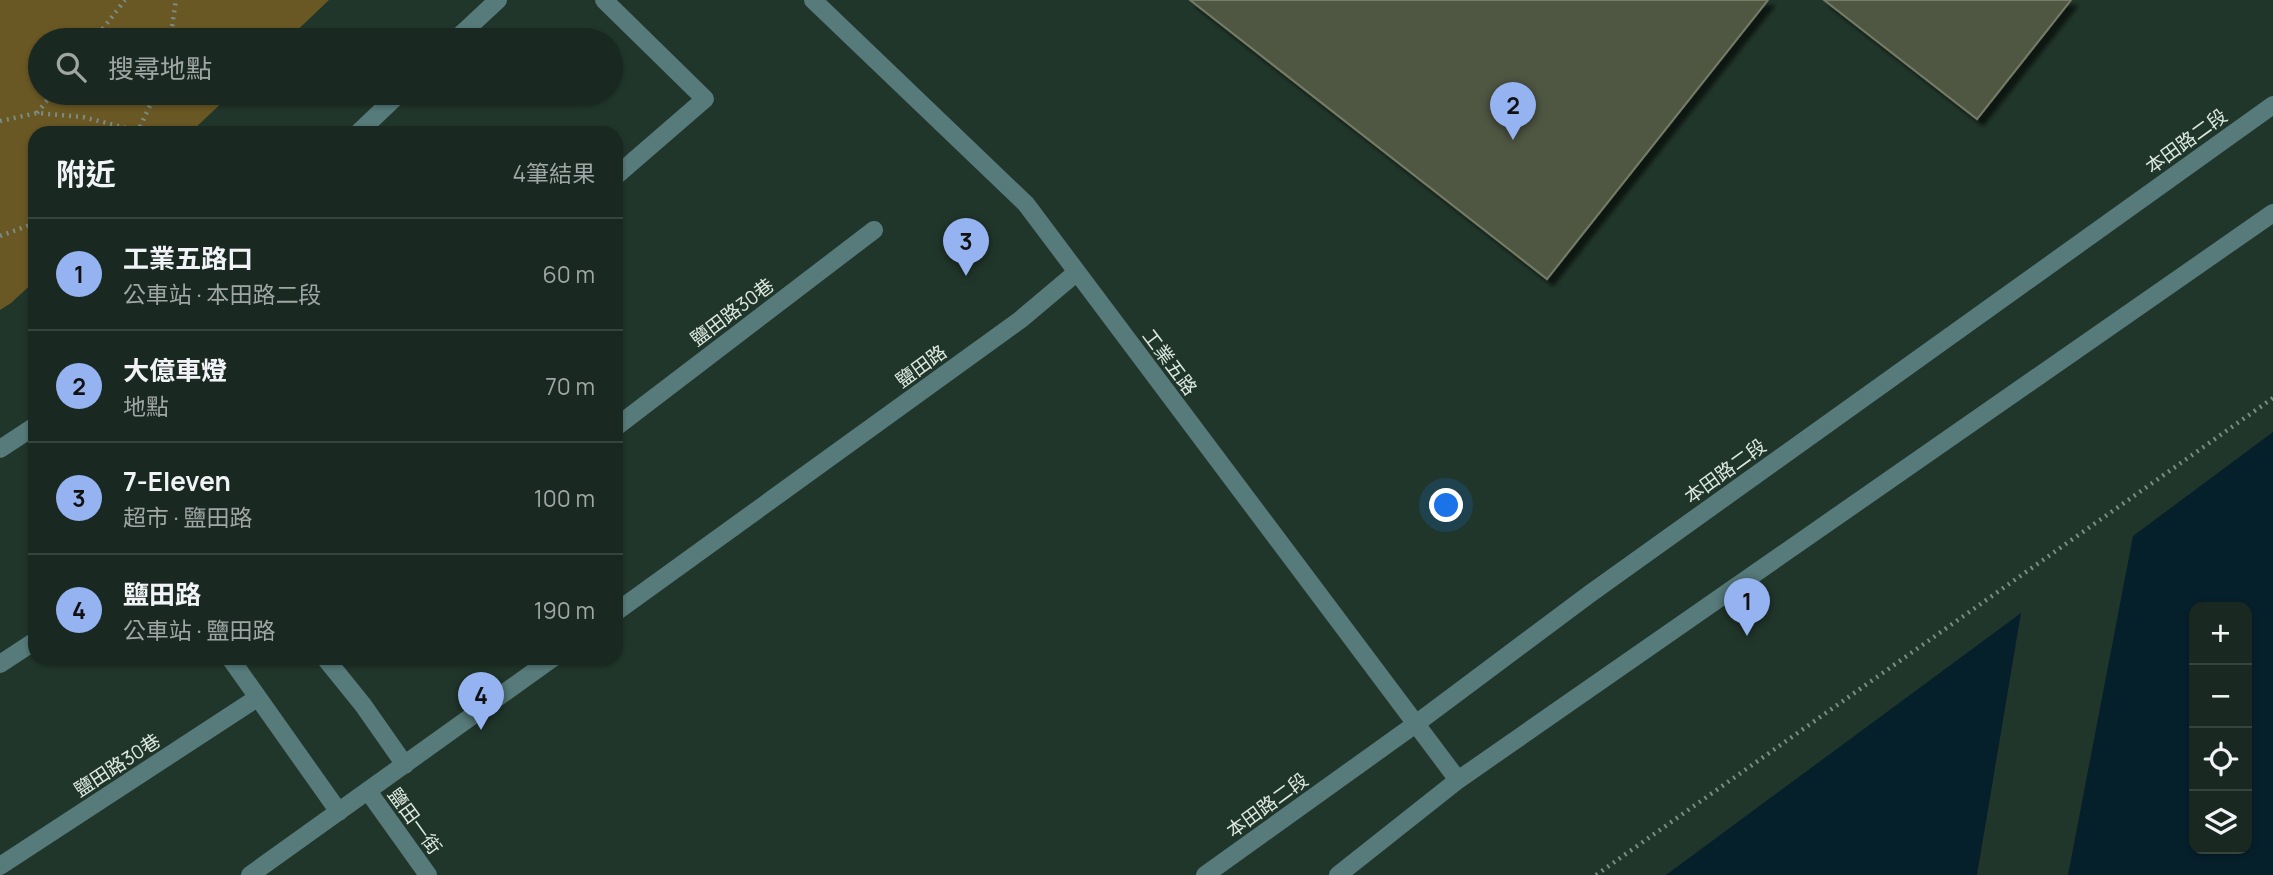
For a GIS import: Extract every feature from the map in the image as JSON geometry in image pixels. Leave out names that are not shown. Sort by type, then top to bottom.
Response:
[{"type":"street","points":[[468,28],[498,0]]},
{"type":"street","points":[[604,0],[705,99],[623,170]]},
{"type":"street","name":"工業五路","points":[[813,0],[1026,204],[1458,780]]},
{"type":"street","points":[[365,126],[387,105]]},
{"type":"street","name":"本田路二段","points":[[1205,875],[1417,723],[1591,593],[2273,105]]},
{"type":"street","points":[[1338,875],[1458,780],[2273,213]]},
{"type":"street","name":"鹽田路30巷","points":[[623,422],[874,230]]},
{"type":"street","name":"鹽田路","points":[[623,607],[1020,320],[1077,272]]},
{"type":"street","points":[[0,449],[28,431]]},
{"type":"street","points":[[0,664],[28,646]]},
{"type":"street","points":[[235,665],[339,812]]},
{"type":"street","points":[[331,665],[405,765]]},
{"type":"street","points":[[250,875],[543,665]]},
{"type":"street","name":"鹽田路30巷","points":[[0,866],[257,698]]},
{"type":"street","name":"鹽田一街","points":[[368,791],[428,875]]},
{"type":"path","points":[[103,28],[125,0]]},
{"type":"path","points":[[172,28],[176,0]]},
{"type":"path","points":[[37,113],[43,105]]},
{"type":"path","points":[[141,126],[150,105]]},
{"type":"path","points":[[0,121],[37,113],[83,117],[116,126]]},
{"type":"path","points":[[0,236],[28,226]]},
{"type":"path","points":[[1596,875],[2273,398]]},
{"type":"shaded area","points":[[0,0],[329,0],[300,28],[28,28],[28,105],[219,105],[197,126],[28,126],[28,287],[0,310]]},
{"type":"water","points":[[2273,432],[2273,875],[2068,875],[2133,536]]},
{"type":"water","points":[[2021,613],[1977,875],[1666,875]]},
{"type":"building","points":[[1190,0],[1768,0],[1547,279]]},
{"type":"building","points":[[1824,0],[2071,0],[1977,119]]},
{"type":"place","name":"大億車燈","points":[[1513,140]]},
{"type":"place","name":"7-Eleven","points":[[966,276]]},
{"type":"place","name":"工業五路口","points":[[1747,636]]},
{"type":"place","name":"鹽田路","points":[[481,730]]}]
